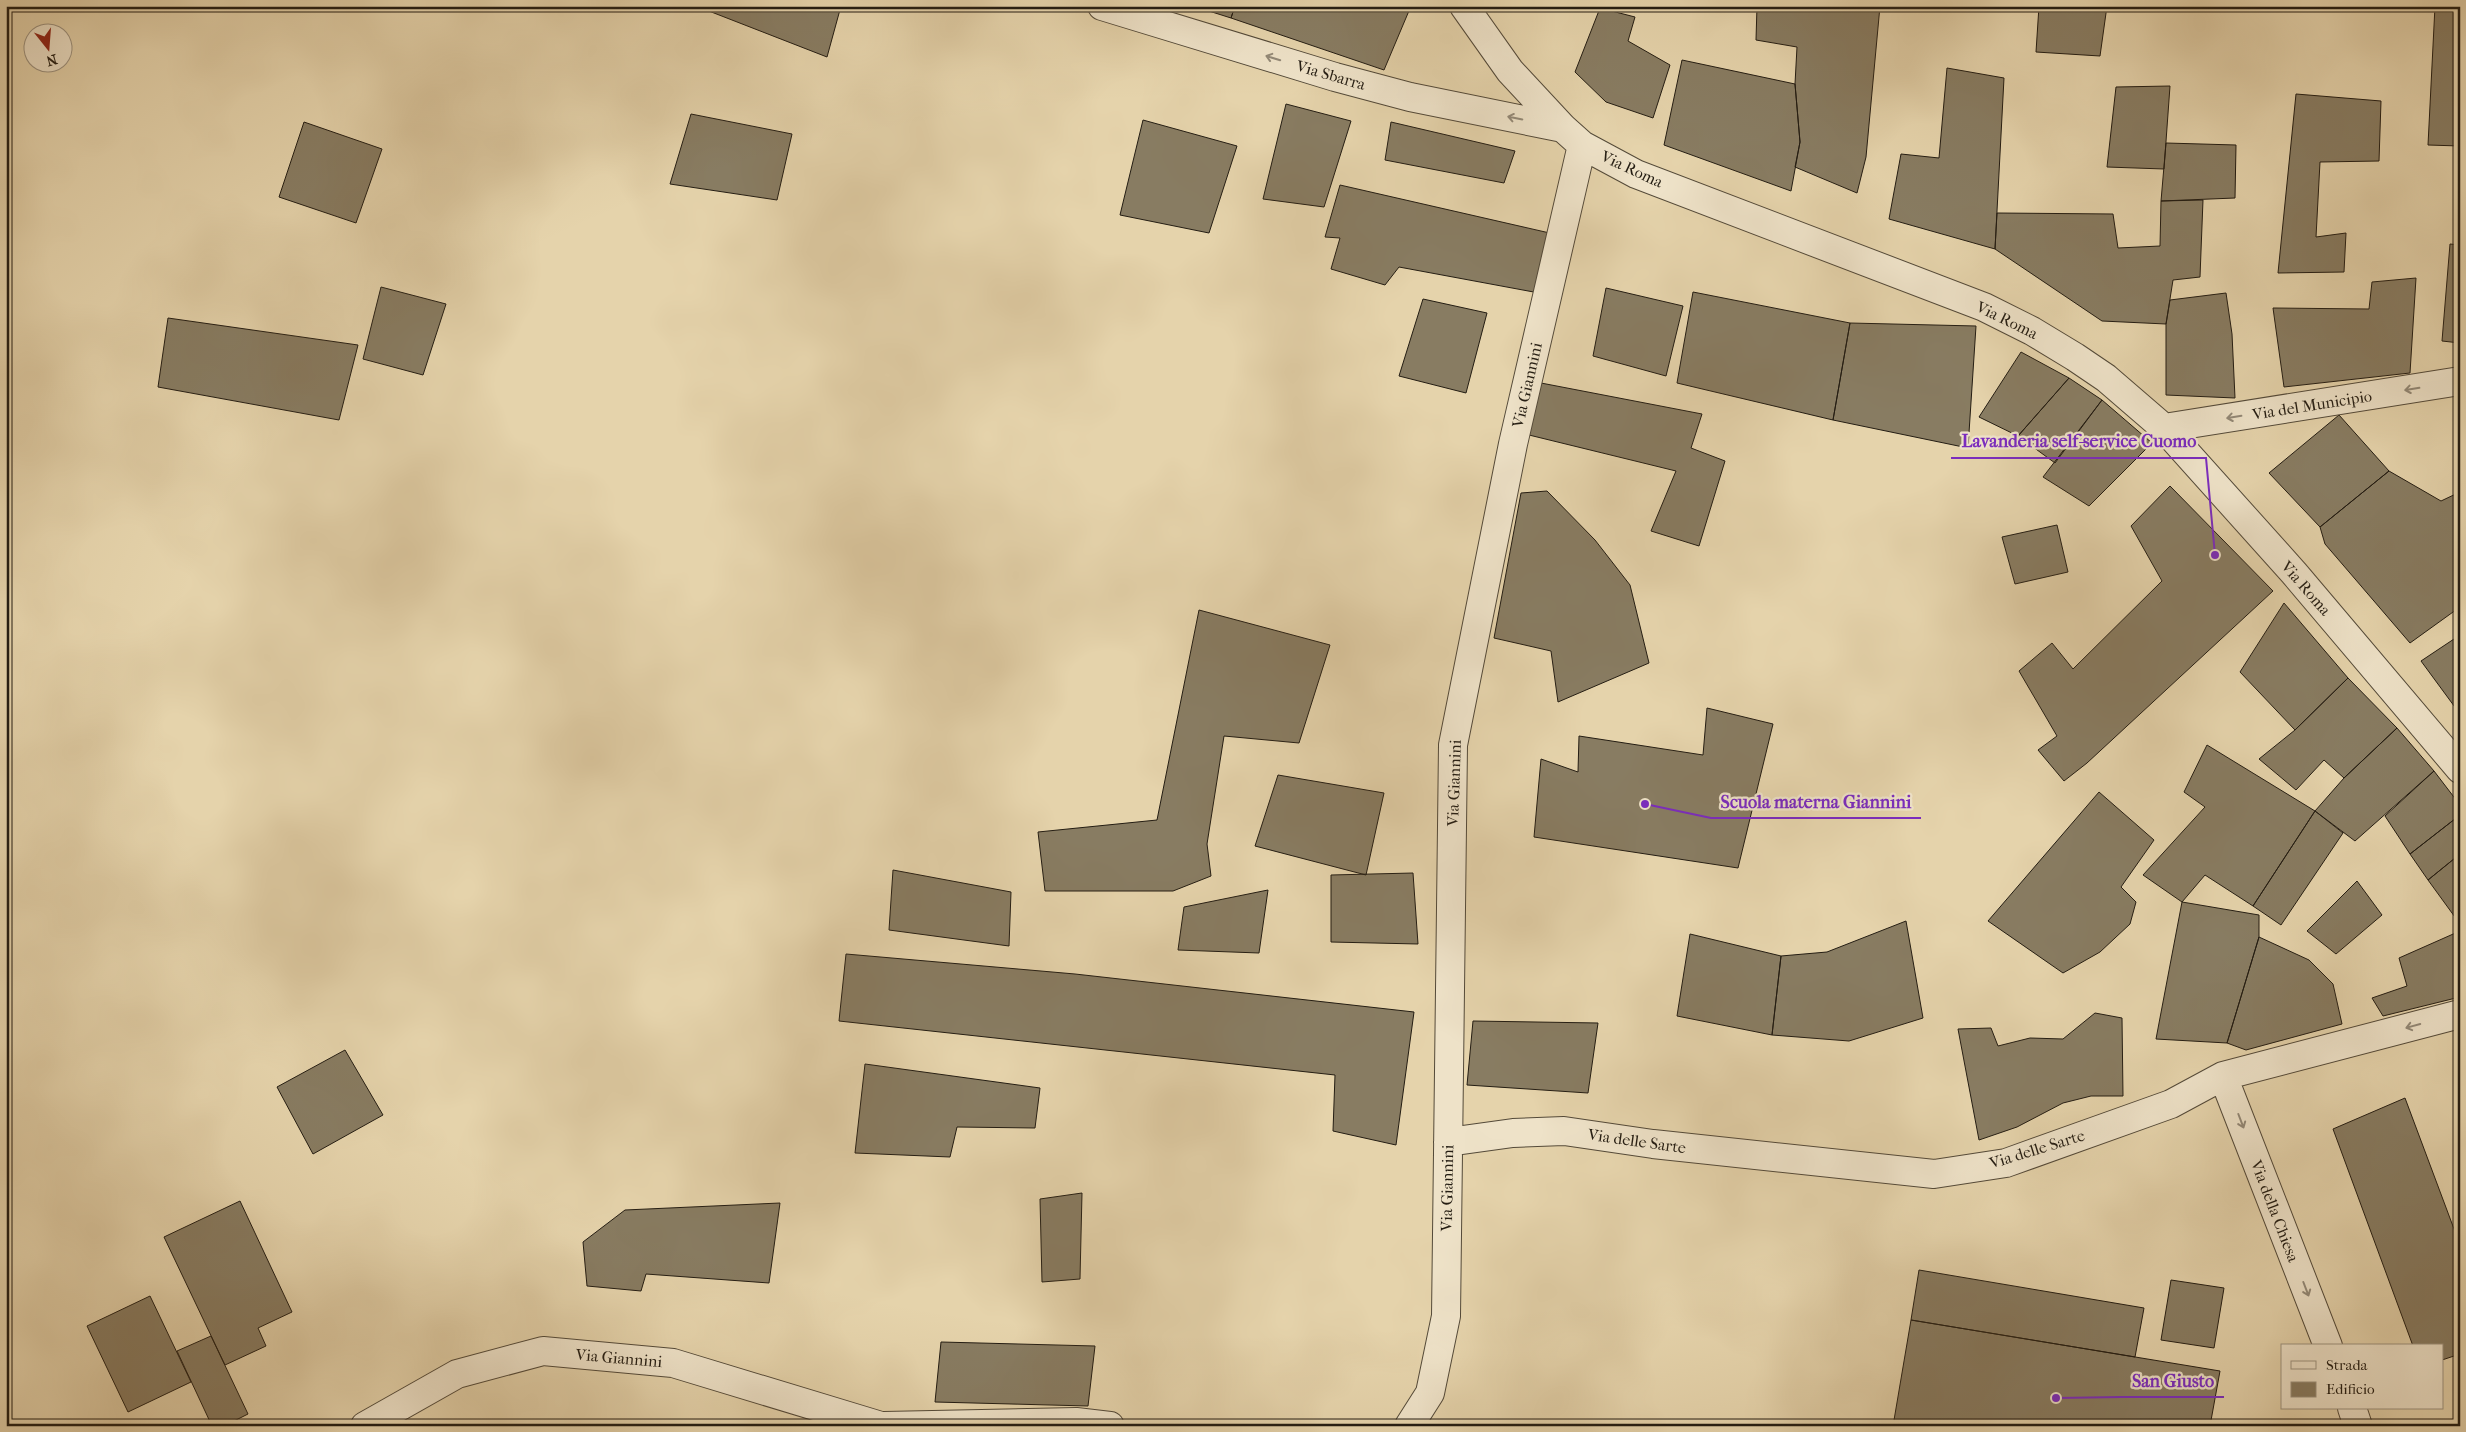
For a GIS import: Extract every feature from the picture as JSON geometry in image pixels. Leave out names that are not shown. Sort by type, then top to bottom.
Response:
[{"type":"street","name":"Via Sbarra","points":[[1102,6],[1334,77],[1573,136]]},
{"type":"street","name":"Via Roma","points":[[1464,6],[1510,71],[1573,136],[1636,174],[1957,295],[2013,321],[2075,357],[2106,378],[2164,428],[2294,573],[2460,769]]},
{"type":"street","name":"Via Giannini","points":[[1408,1426],[1430,1393],[1446,1316],[1453,744],[1573,136]]},
{"type":"street","name":"Via del Municipio","points":[[2164,428],[2460,381]]},
{"type":"street","name":"Via delle Sarte","points":[[1448,1142],[1513,1133],[1564,1131],[1653,1144],[1934,1174],[2006,1163],[2170,1104],[2223,1076],[2460,1014]]},
{"type":"street","name":"Via della Chiesa","points":[[2223,1076],[2327,1344]]},
{"type":"street","name":"Via Giannini","points":[[365,1426],[456,1374],[543,1351],[672,1363],[882,1426],[1076,1422],[1110,1426]]},
{"type":"street","points":[[2353,1410],[2358,1426]]},
{"type":"building","points":[[696,6],[841,6],[827,57]]},
{"type":"building","points":[[1193,6],[1235,6],[1231,18]]},
{"type":"building","points":[[1235,6],[1411,6],[1384,70],[1231,18]]},
{"type":"building","points":[[1757,6],[1880,6],[1866,157],[1857,193],[1795,167],[1800,142],[1795,84],[1797,47],[1756,40]]},
{"type":"building","points":[[2039,6],[2107,6],[2100,56],[2036,52]]},
{"type":"building","points":[[2435,6],[2460,6],[2460,146],[2428,145]]},
{"type":"building","points":[[1600,8],[1635,17],[1628,41],[1670,65],[1653,118],[1606,102],[1575,72]]},
{"type":"building","points":[[1682,60],[1795,84],[1800,142],[1791,191],[1664,145]]},
{"type":"building","points":[[1947,68],[2004,78],[1995,249],[1889,219],[1901,154],[1939,158]]},
{"type":"building","points":[[2170,86],[2164,169],[2107,167],[2116,87]]},
{"type":"building","points":[[2296,94],[2381,101],[2379,161],[2320,162],[2316,237],[2346,233],[2344,272],[2278,273]]},
{"type":"building","points":[[1286,104],[1351,121],[1324,207],[1263,199]]},
{"type":"building","points":[[691,114],[792,134],[777,200],[670,184]]},
{"type":"building","points":[[1143,120],[1237,146],[1209,233],[1120,215]]},
{"type":"building","points":[[304,122],[382,149],[356,223],[279,197]]},
{"type":"building","points":[[1391,122],[1515,151],[1504,183],[1385,160]]},
{"type":"building","points":[[2166,143],[2236,145],[2235,198],[2161,201]]},
{"type":"building","points":[[1340,185],[1554,234],[1539,293],[1399,267],[1385,285],[1331,269],[1340,238],[1325,237]]},
{"type":"building","points":[[2203,200],[2200,277],[2173,280],[2166,324],[2102,321],[1995,249],[1997,213],[2113,214],[2118,248],[2160,246],[2161,201]]},
{"type":"building","points":[[2450,244],[2460,245],[2460,343],[2442,341]]},
{"type":"building","points":[[2416,278],[2410,373],[2284,387],[2273,308],[2369,309],[2372,282]]},
{"type":"building","points":[[381,287],[446,304],[423,375],[363,359]]},
{"type":"building","points":[[1606,288],[1683,306],[1666,376],[1593,356]]},
{"type":"building","points":[[1693,292],[1850,323],[1833,420],[1677,383]]},
{"type":"building","points":[[2226,293],[2232,334],[2235,398],[2166,395],[2166,324],[2170,300]]},
{"type":"building","points":[[1423,299],[1487,313],[1466,393],[1399,376]]},
{"type":"building","points":[[168,318],[358,345],[339,420],[158,387]]},
{"type":"building","points":[[1850,323],[1976,326],[1968,448],[1833,420]]},
{"type":"building","points":[[2021,352],[2069,378],[2018,436],[1979,417]]},
{"type":"building","points":[[2069,378],[2102,400],[2055,463],[2018,436]]},
{"type":"building","points":[[1541,383],[1702,414],[1691,448],[1725,461],[1699,546],[1651,531],[1676,471],[1529,435]]},
{"type":"building","points":[[2102,400],[2152,443],[2089,506],[2043,477]]},
{"type":"building","points":[[2339,415],[2389,471],[2320,527],[2269,473]]},
{"type":"building","points":[[2389,471],[2441,501],[2460,492],[2460,607],[2410,643],[2325,544],[2320,527]]},
{"type":"building","points":[[2170,486],[2273,591],[2087,763],[2064,781],[2038,750],[2057,736],[2019,671],[2052,643],[2073,669],[2162,581],[2131,526]]},
{"type":"building","points":[[1547,491],[1595,540],[1630,585],[1649,663],[1558,702],[1551,651],[1494,638],[1521,493]]},
{"type":"building","points":[[2057,525],[2068,572],[2015,584],[2002,537]]},
{"type":"building","points":[[2284,603],[2348,678],[2295,730],[2240,672]]},
{"type":"building","points":[[1199,610],[1330,645],[1299,743],[1224,736],[1207,844],[1211,876],[1173,891],[1045,891],[1038,832],[1157,820]]},
{"type":"building","points":[[2460,635],[2460,714],[2421,661]]},
{"type":"building","points":[[2348,678],[2397,728],[2344,778],[2324,760],[2296,790],[2259,759],[2295,730]]},
{"type":"building","points":[[1707,708],[1773,724],[1738,868],[1534,837],[1541,759],[1578,772],[1579,736],[1703,755]]},
{"type":"building","points":[[2397,728],[2434,771],[2355,841],[2315,811],[2344,778]]},
{"type":"building","points":[[2207,745],[2315,811],[2253,906],[2205,875],[2182,902],[2143,875],[2205,807],[2184,792]]},
{"type":"building","points":[[2434,771],[2460,805],[2460,815],[2410,854],[2385,816]]},
{"type":"building","points":[[1278,775],[1384,793],[1366,875],[1255,846]]},
{"type":"building","points":[[2099,792],[2154,840],[2121,887],[2136,902],[2130,924],[2100,952],[2063,973],[1988,921]]},
{"type":"building","points":[[2315,811],[2343,833],[2281,925],[2253,906]]},
{"type":"building","points":[[2460,815],[2460,854],[2428,880],[2410,854]]},
{"type":"building","points":[[2460,854],[2460,924],[2428,880]]},
{"type":"building","points":[[893,870],[1011,892],[1009,946],[889,930]]},
{"type":"building","points":[[1413,873],[1418,944],[1331,942],[1331,875]]},
{"type":"building","points":[[2357,881],[2382,915],[2336,954],[2307,931]]},
{"type":"building","points":[[1268,890],[1259,953],[1178,950],[1184,907]]},
{"type":"building","points":[[2182,902],[2259,915],[2259,937],[2227,1043],[2156,1039]]},
{"type":"building","points":[[1906,921],[1923,1018],[1849,1041],[1772,1035],[1781,956],[1827,952]]},
{"type":"building","points":[[2460,931],[2460,997],[2383,1016],[2372,998],[2407,986],[2399,958]]},
{"type":"building","points":[[1690,934],[1781,956],[1772,1035],[1677,1016]]},
{"type":"building","points":[[2259,937],[2309,960],[2333,984],[2342,1024],[2246,1050],[2227,1043]]},
{"type":"building","points":[[846,954],[1075,974],[1414,1012],[1396,1145],[1333,1131],[1335,1075],[839,1021]]},
{"type":"building","points":[[2095,1013],[2122,1018],[2123,1096],[2091,1096],[2063,1103],[2017,1127],[1979,1140],[1958,1029],[1991,1028],[1998,1046],[2030,1038],[2063,1039]]},
{"type":"building","points":[[1473,1021],[1598,1023],[1588,1093],[1467,1085]]},
{"type":"building","points":[[345,1050],[383,1115],[313,1154],[277,1087]]},
{"type":"building","points":[[865,1064],[1040,1088],[1035,1128],[957,1127],[950,1157],[855,1153]]},
{"type":"building","points":[[2405,1098],[2460,1245],[2460,1354],[2444,1359],[2444,1344],[2412,1344],[2333,1129]]},
{"type":"building","points":[[1082,1193],[1080,1279],[1042,1282],[1040,1199]]},
{"type":"building","points":[[240,1201],[292,1312],[258,1328],[266,1346],[225,1365],[164,1237]]},
{"type":"building","points":[[780,1203],[769,1283],[646,1274],[641,1291],[587,1286],[583,1242],[625,1210]]},
{"type":"building","points":[[1919,1270],[2144,1308],[2135,1357],[1911,1320]]},
{"type":"building","points":[[2171,1280],[2224,1288],[2214,1348],[2161,1340]]},
{"type":"building","points":[[150,1296],[191,1382],[128,1412],[87,1326]]},
{"type":"building","points":[[1911,1320],[2220,1371],[2210,1426],[1893,1426]]},
{"type":"building","points":[[211,1336],[248,1414],[224,1426],[212,1426],[177,1351]]},
{"type":"building","points":[[941,1342],[1095,1346],[1088,1406],[935,1402]]},
{"type":"place","name":"Lavanderia self-service Cuomo","points":[[2215,555]]},
{"type":"place","name":"Scuola materna Giannini","points":[[1645,804]]},
{"type":"place","name":"San Giusto","points":[[2056,1398]]}]
